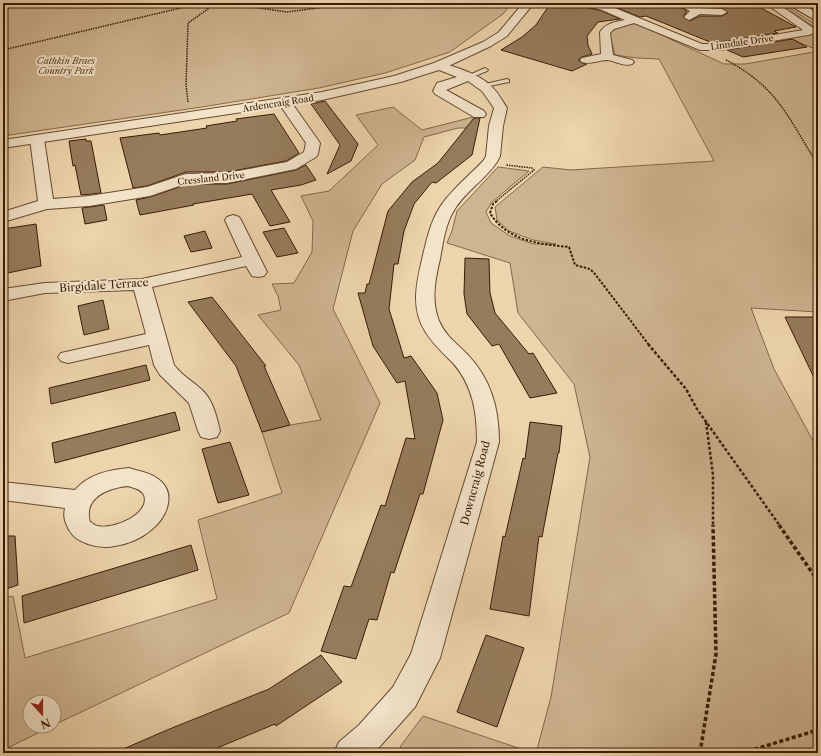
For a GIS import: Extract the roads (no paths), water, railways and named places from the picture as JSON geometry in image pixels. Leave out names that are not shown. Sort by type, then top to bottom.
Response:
[{"type":"street","name":"Ardencraig Road","points":[[3,144],[284,102],[358,89],[397,79],[464,56],[503,34],[529,3]]},
{"type":"street","name":"Linndale Drive","points":[[587,3],[606,8],[700,47],[720,47],[808,32],[811,30],[770,3]]},
{"type":"street","points":[[606,8],[623,3]]},
{"type":"street","points":[[679,3],[698,11],[722,12]]},
{"type":"street","points":[[791,3],[806,10],[818,19]]},
{"type":"street","points":[[805,3],[818,10]]},
{"type":"street","points":[[689,17],[698,11]]},
{"type":"street","points":[[607,57],[605,32],[610,27],[635,20]]},
{"type":"street","points":[[586,60],[607,57],[628,62]]},
{"type":"street","points":[[438,66],[479,77]]},
{"type":"street","points":[[479,77],[441,86],[440,91],[479,114]]},
{"type":"street","name":"Downcraig Road","points":[[350,753],[370,736],[404,697],[425,658],[488,442],[486,402],[479,385],[468,367],[446,346],[434,330],[426,310],[425,287],[437,232],[444,214],[454,199],[490,162],[493,156],[496,126],[501,108],[494,96],[479,77]]},
{"type":"street","name":"Cressland Drive","points":[[3,216],[46,204],[89,201],[150,191],[186,179],[227,178],[291,166],[311,154],[313,143],[284,102]]},
{"type":"street","points":[[37,139],[46,204]]},
{"type":"street","name":"Birgidale Terrace","points":[[3,295],[45,288],[142,284],[255,267],[233,220]]},
{"type":"street","points":[[142,284],[164,365],[167,371],[197,399],[202,407],[209,430]]},
{"type":"street","points":[[68,357],[157,337]]},
{"type":"street","points":[[3,491],[80,500]]},
{"type":"lane","points":[[479,77],[507,81]]},
{"type":"park label","name":"Cathkin Braes Country Park","points":[[66,66]]}]
